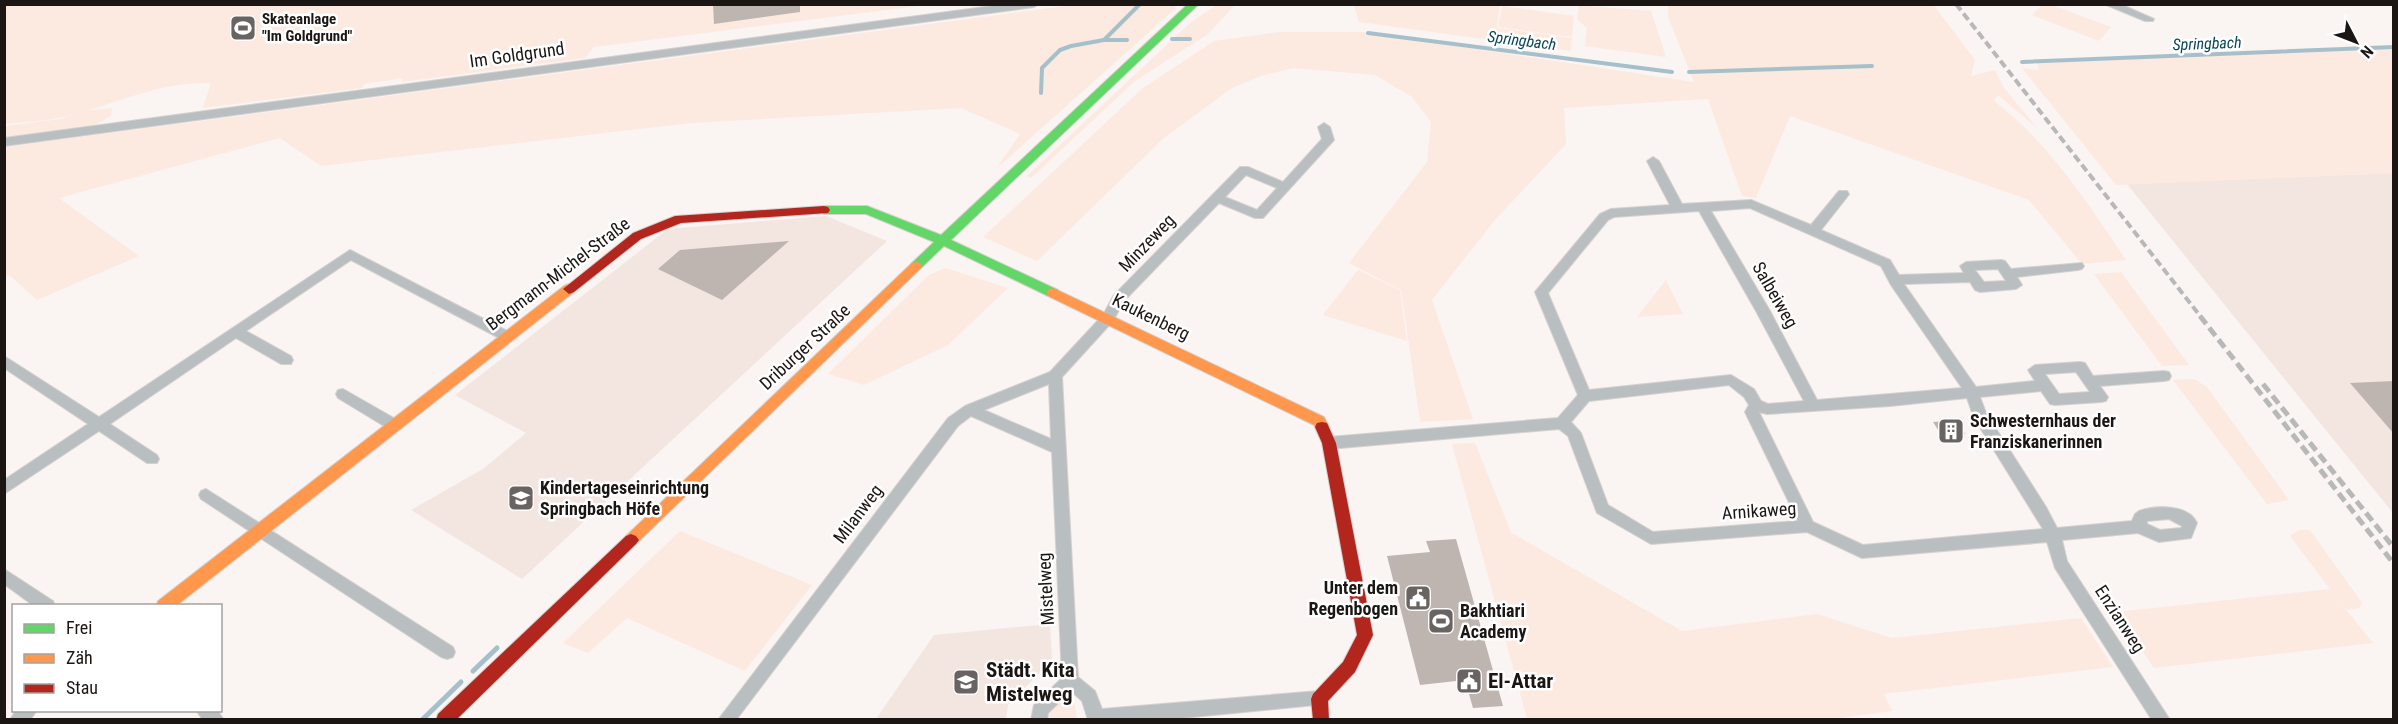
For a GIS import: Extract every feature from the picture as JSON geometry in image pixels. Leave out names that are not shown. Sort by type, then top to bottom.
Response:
[{"type":"street","name":"Im Goldgrund","points":[[4,142],[1034,4]]},
{"type":"street","name":"Driburger Straße","points":[[444,720],[943,241],[1194,4]]},
{"type":"street","points":[[2109,4],[2149,19]]},
{"type":"street","points":[[1217,198],[1259,215],[1328,140],[1324,127]]},
{"type":"street","points":[[1653,162],[1677,207]]},
{"type":"street","name":"Minzeweg","points":[[1108,318],[1119,298],[1244,170],[1285,187]]},
{"type":"street","points":[[1814,230],[1843,194]]},
{"type":"street","points":[[1585,396],[1541,292],[1543,288],[1607,215],[1677,207],[1751,204],[1886,262],[1895,280],[1972,392],[1980,414],[2042,511],[2054,537]]},
{"type":"street","name":"Salbeiweg","points":[[1702,206],[1814,406]]},
{"type":"street","name":"Bergmann-Michel-Straße","points":[[167,604],[637,236],[680,219],[858,208],[943,241]]},
{"type":"street","name":"Kaukenberg","points":[[943,241],[1319,421],[1329,443],[1365,635],[1349,667],[1319,699]]},
{"type":"street","points":[[4,488],[350,254],[508,338]]},
{"type":"street","points":[[2001,264],[2016,285],[1980,287],[1974,277],[1966,266],[2001,264]]},
{"type":"street","points":[[2008,274],[2078,266]]},
{"type":"street","points":[[1895,280],[1974,277]]},
{"type":"street","points":[[1055,376],[1108,318]]},
{"type":"street","points":[[235,331],[286,360]]},
{"type":"street","points":[[4,361],[152,459]]},
{"type":"street","points":[[2080,367],[2102,396],[2055,400],[2045,385],[2035,370],[2080,367]]},
{"type":"street","name":"Milanweg","points":[[726,720],[944,430],[970,410],[1055,376]]},
{"type":"street","name":"Mistelweg","points":[[1055,376],[1070,681]]},
{"type":"street","points":[[2091,381],[2164,376]]},
{"type":"street","points":[[1329,443],[1563,423],[1585,396],[1731,380],[1749,393],[1756,405],[1767,410],[1894,401],[2045,385]]},
{"type":"street","points":[[343,394],[394,425]]},
{"type":"street","points":[[1756,405],[1752,412],[1808,526]]},
{"type":"street","points":[[970,410],[1059,449]]},
{"type":"street","name":"Arnikaweg","points":[[1563,423],[1574,433],[1602,509],[1651,538],[1808,526],[1862,552],[2054,537],[2139,527]]},
{"type":"street","points":[[206,495],[447,652]]},
{"type":"street","name":"Enzianweg","points":[[2054,537],[2060,563],[2162,720]]},
{"type":"street","points":[[4,575],[44,604]]},
{"type":"street","points":[[1039,720],[1040,710],[1070,681],[1089,696],[1098,718],[1319,699],[1321,720]]},
{"type":"shaded area","points":[[1218,4],[1235,5],[1208,34],[1135,81],[1031,178],[1027,176],[1190,23]]},
{"type":"shaded area","points":[[1933,4],[1975,60],[1971,76],[1995,70],[2004,88],[2037,128],[1998,95],[1994,101],[2050,154],[2082,195],[2126,260],[2082,264],[2029,200],[1790,116],[1756,198],[1742,196],[1708,99],[1564,108],[1566,144],[1495,220],[1432,300],[1473,419],[1420,422],[1401,290],[1349,263],[1427,162],[1431,122],[1412,97],[1375,75],[1293,68],[1261,76],[1232,88],[1164,138],[1037,261],[983,237],[1143,88],[1214,41],[1279,32],[1363,32],[1694,82],[1668,17],[1668,5]]},
{"type":"shaded area","points":[[4,5],[927,5],[594,47],[585,58],[402,82],[403,78],[364,84],[362,88],[203,108],[211,83],[191,83],[152,90],[59,118],[5,124]]},
{"type":"shaded area","points":[[1073,5],[1173,5],[1176,8],[996,169],[1020,134],[961,108],[691,123],[321,166],[280,138],[59,198],[139,256],[37,300],[9,275],[5,277],[5,147]]},
{"type":"shaded area","points":[[1354,5],[1500,5],[1497,28],[1572,38],[1571,51],[1359,22]]},
{"type":"shaded area","points":[[1579,5],[1651,11],[1666,57],[1585,46],[1587,28],[1577,19]]},
{"type":"shaded area","points":[[2042,5],[2052,5],[2111,27],[2099,41],[2032,15]]},
{"type":"shaded area","points":[[1502,6],[1574,16],[1572,37],[1498,27]]},
{"type":"shaded area","points":[[2393,48],[2393,173],[2116,185],[2022,68],[2039,70],[2036,60]]},
{"type":"shaded area","points":[[112,108],[111,116],[95,125],[5,137],[5,126],[61,119],[83,111]]},
{"type":"shaded area","points":[[2393,173],[2393,513],[2127,184]]},
{"type":"shaded area","points":[[826,216],[887,241],[522,579],[411,510],[483,469],[526,433],[455,395],[668,229]]},
{"type":"shaded area","points":[[945,268],[1008,288],[948,345],[864,385],[828,374],[929,275]]},
{"type":"shaded area","points":[[1358,270],[1400,290],[1407,341],[1323,315]]},
{"type":"shaded area","points":[[2121,272],[2189,365],[2162,366],[2094,274]]},
{"type":"shaded area","points":[[1666,280],[1683,314],[1637,317]]},
{"type":"shaded area","points":[[2194,379],[2207,387],[2289,500],[2267,504],[2173,380]]},
{"type":"shaded area","points":[[1475,443],[1515,542],[1512,533],[1682,631],[1817,614],[1892,638],[2081,618],[2113,667],[1884,694],[1892,711],[1826,720],[1527,719],[1452,444]]},
{"type":"shaded area","points":[[2299,530],[2310,530],[2362,603],[2359,608],[2347,610],[2335,596],[2373,643],[2154,668],[2116,612],[2330,589],[2290,536]]},
{"type":"shaded area","points":[[680,531],[812,585],[745,671],[627,618],[588,653],[563,643]]},
{"type":"shaded area","name":"Städt. Kita Mistelweg","points":[[1050,624],[1052,660],[1008,705],[1006,719],[876,719],[934,635]]},
{"type":"shaded area","points":[[1067,696],[1074,701],[1077,719],[1045,719],[1045,714],[1060,697]]},
{"type":"building","points":[[713,4],[800,4],[800,12],[714,24]]},
{"type":"building","points":[[789,241],[722,300],[658,269],[680,250]]},
{"type":"building","points":[[2394,381],[2394,434],[2350,383]]},
{"type":"building","name":"Schwesternhaus der Franziskanerinnen","points":[[1956,420],[1965,434],[1942,436],[1933,422]]},
{"type":"building","points":[[1456,539],[1503,706],[1473,708],[1465,680],[1420,685],[1387,556],[1430,552],[1426,541]]},
{"type":"waterway","points":[[1104,40],[1140,4]]},
{"type":"waterway","name":"Springbach","points":[[1368,33],[1672,72]]},
{"type":"waterway","points":[[1172,39],[1190,39]]},
{"type":"waterway","name":"Springbach","points":[[1041,93],[1042,68],[1060,50],[1104,40]]},
{"type":"waterway","name":"Springbach","points":[[1104,40],[1127,40]]},
{"type":"waterway","name":"Springbach","points":[[2022,62],[2394,47]]},
{"type":"waterway","name":"Springbach","points":[[1689,72],[1872,66]]},
{"type":"waterway","points":[[473,671],[497,648]]},
{"type":"waterway","points":[[422,720],[461,682]]},
{"type":"railway","points":[[1956,4],[2201,317]]},
{"type":"railway","points":[[2200,316],[2394,564]]},
{"type":"railway","points":[[2263,384],[2394,548]]},
{"type":"traffic: fast","points":[[916,266],[1194,4]]},
{"type":"traffic: fast","points":[[824,210],[867,210],[965,250],[1053,293]]},
{"type":"traffic: slow","points":[[631,540],[916,266]]},
{"type":"traffic: slow","points":[[167,604],[569,289]]},
{"type":"traffic: slow","points":[[1053,293],[1319,421],[1322,427]]},
{"type":"traffic: jam","points":[[569,289],[637,236],[679,219],[824,210]]},
{"type":"traffic: jam","points":[[1321,720],[1319,699],[1349,667],[1365,635],[1329,443],[1322,427]]},
{"type":"traffic: jam","points":[[444,720],[631,540]]},
{"type":"place","name":"Skateanlage \"Im Goldgrund\"","points":[[243,28]]},
{"type":"place","name":"Schwesternhaus der Franziskanerinnen","points":[[1951,431]]},
{"type":"place","name":"Kindertageseinrichtung Springbach Höfe","points":[[521,498]]},
{"type":"place","name":"Unter dem Regenbogen","points":[[1418,598]]},
{"type":"place","name":"Bakhtiari Academy","points":[[1441,621]]},
{"type":"place","name":"El-Attar","points":[[1469,681]]},
{"type":"place","name":"Städt. Kita Mistelweg","points":[[966,682]]}]
